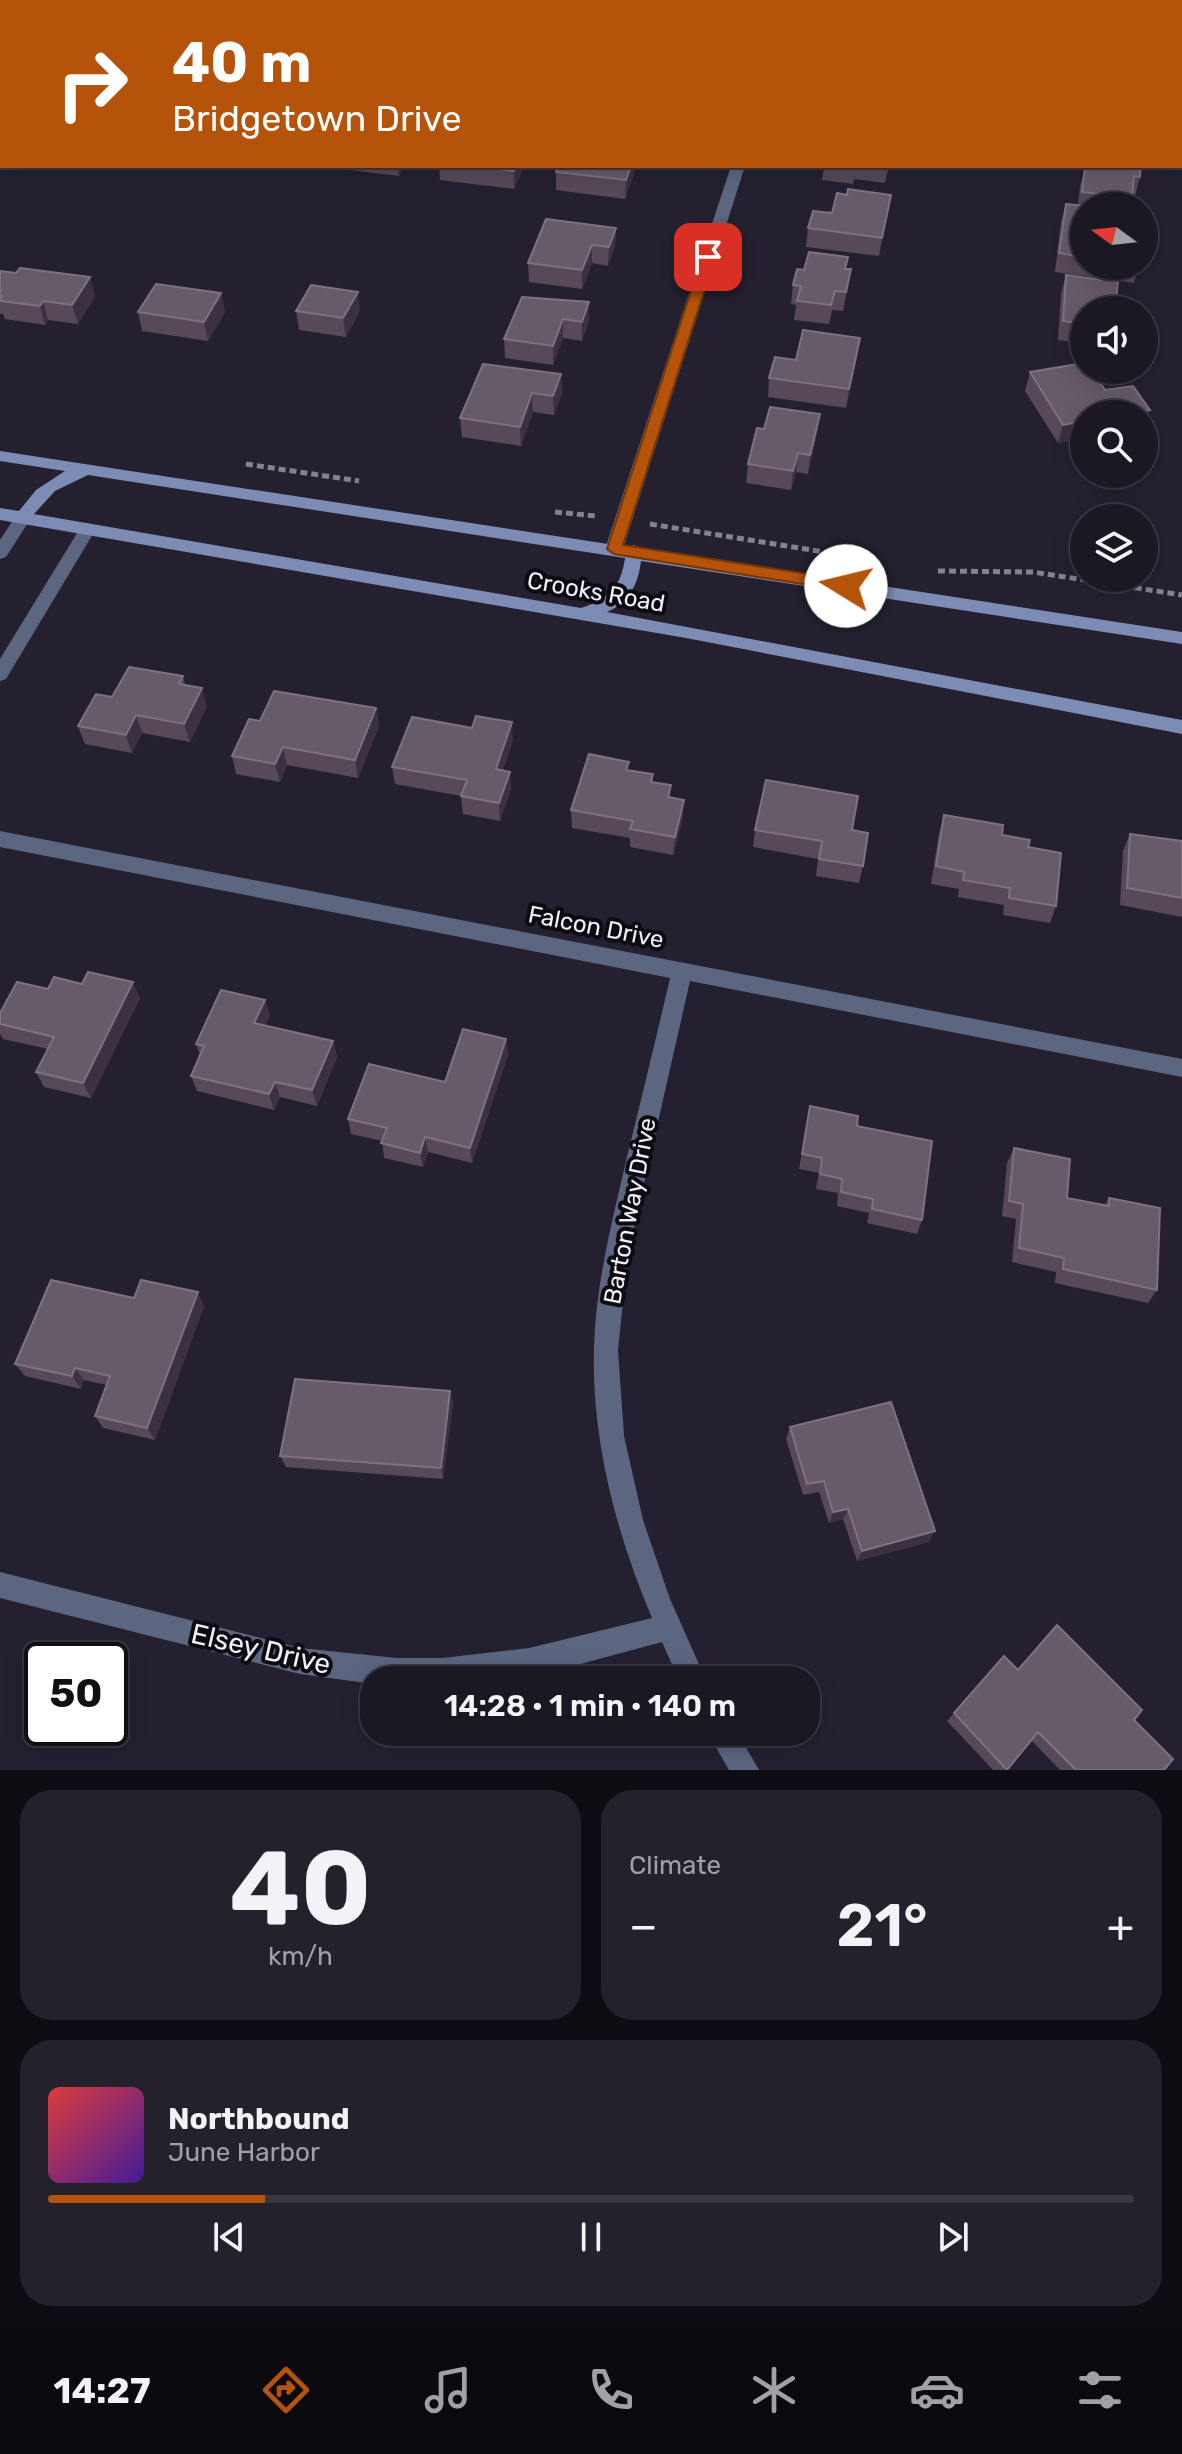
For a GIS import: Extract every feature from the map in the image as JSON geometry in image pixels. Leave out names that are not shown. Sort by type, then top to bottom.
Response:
[{"type":"main road","name":"Crooks Road","points":[[0,456],[634,551],[1182,638]]},
{"type":"main road","points":[[23,518],[42,492],[70,474],[85,470]]},
{"type":"main road","name":"Crooks Road","points":[[0,514],[580,614],[1182,727]]},
{"type":"main road","points":[[580,614],[617,602],[626,590],[634,551]]},
{"type":"street","points":[[614,549],[737,168]]},
{"type":"street","points":[[0,553],[23,518]]},
{"type":"street","points":[[0,674],[88,529]]},
{"type":"street","name":"Falcon Drive","points":[[0,839],[1182,1068]]},
{"type":"street","name":"Barton Way Drive","points":[[682,971],[616,1252],[606,1349],[608,1402],[627,1512],[667,1627],[686,1666]]},
{"type":"street","name":"Elsey Drive","points":[[0,1585],[300,1661],[340,1668],[410,1673],[480,1670],[549,1660],[667,1627]]},
{"type":"street","points":[[730,1746],[745,1770]]},
{"type":"path","points":[[665,526],[861,558]]},
{"type":"path","points":[[936,571],[1033,572],[1182,595]]},
{"type":"building","points":[[557,168],[630,168],[626,180],[556,172]]},
{"type":"building","points":[[1085,168],[1141,168],[1140,177],[1134,176],[1133,192],[1082,192]]},
{"type":"building","points":[[848,189],[891,195],[882,238],[808,228],[813,211],[832,213],[837,193],[847,195]]},
{"type":"building","points":[[1066,204],[1070,204],[1070,255],[1059,253]]},
{"type":"building","points":[[546,219],[616,228],[609,247],[592,245],[582,270],[528,263]]},
{"type":"building","points":[[809,252],[848,257],[845,269],[851,269],[846,292],[835,291],[831,305],[797,301],[801,286],[793,285],[797,269],[804,270]]},
{"type":"building","points":[[20,268],[90,277],[72,305],[43,301],[40,306],[0,301],[0,271],[16,273]]},
{"type":"building","points":[[1066,275],[1070,276],[1070,280],[1118,282],[1116,296],[1070,296],[1070,322],[1063,321]]},
{"type":"building","points":[[156,284],[221,293],[204,322],[138,312]]},
{"type":"building","points":[[311,285],[358,292],[343,318],[296,311]]},
{"type":"building","points":[[522,297],[589,302],[582,322],[563,319],[553,346],[504,339]]},
{"type":"building","points":[[803,330],[860,338],[849,389],[769,378],[775,357],[796,360]]},
{"type":"building","points":[[483,364],[561,374],[553,396],[532,393],[520,427],[460,418]]},
{"type":"building","points":[[1070,365],[1070,384],[1101,384],[1105,390],[1133,386],[1143,400],[1070,400],[1070,424],[1063,425],[1030,372]]},
{"type":"building","points":[[770,407],[820,414],[810,455],[798,453],[793,471],[748,464],[757,428],[764,429]]},
{"type":"building","points":[[129,667],[183,676],[179,684],[202,688],[184,724],[136,715],[126,735],[78,726],[96,694],[112,697]]},
{"type":"building","points":[[274,691],[376,708],[355,760],[283,747],[275,764],[232,756],[249,719],[260,721]]},
{"type":"building","points":[[476,716],[512,722],[496,769],[510,772],[499,803],[461,796],[467,780],[392,767],[412,717],[472,728]]},
{"type":"building","points":[[589,754],[629,762],[626,770],[653,774],[651,782],[671,785],[668,797],[684,800],[675,837],[630,829],[633,821],[571,810]]},
{"type":"building","points":[[766,780],[858,796],[852,830],[868,833],[863,866],[819,859],[822,841],[755,830]]},
{"type":"building","points":[[944,815],[1003,825],[1002,835],[1030,840],[1028,847],[1061,853],[1056,906],[1009,898],[1010,888],[963,880],[964,872],[936,866]]},
{"type":"building","points":[[1130,834],[1182,841],[1182,898],[1127,888]]},
{"type":"building","points":[[88,972],[133,982],[83,1083],[36,1072],[54,1037],[0,1024],[0,1013],[17,982],[48,989],[54,977],[82,984]]},
{"type":"building","points":[[221,990],[265,1000],[254,1023],[333,1041],[312,1090],[275,1082],[269,1094],[191,1076],[204,1046],[196,1044]]},
{"type":"building","points":[[463,1029],[506,1039],[470,1148],[425,1137],[420,1153],[381,1143],[387,1128],[348,1119],[369,1064],[445,1082]]},
{"type":"building","points":[[810,1106],[858,1116],[857,1126],[932,1141],[922,1220],[872,1209],[873,1199],[841,1192],[842,1179],[820,1174],[822,1158],[802,1154]]},
{"type":"building","points":[[1014,1148],[1070,1159],[1067,1198],[1109,1206],[1109,1198],[1160,1208],[1157,1290],[1063,1269],[1064,1258],[1019,1248],[1023,1204],[1009,1201]]},
{"type":"building","points":[[51,1280],[134,1298],[141,1280],[198,1292],[147,1428],[95,1416],[110,1376],[75,1368],[72,1376],[15,1364]]},
{"type":"building","points":[[295,1379],[450,1391],[441,1468],[280,1456]]},
{"type":"building","points":[[891,1402],[935,1531],[862,1551],[848,1509],[833,1512],[824,1481],[807,1484],[790,1427]]},
{"type":"building","points":[[1057,1625],[1142,1710],[1134,1720],[1173,1759],[1164,1770],[1076,1770],[1038,1732],[1007,1770],[954,1713],[1004,1656],[1018,1670]]},
{"type":"route","points":[[708,257],[614,549],[846,586]]}]
